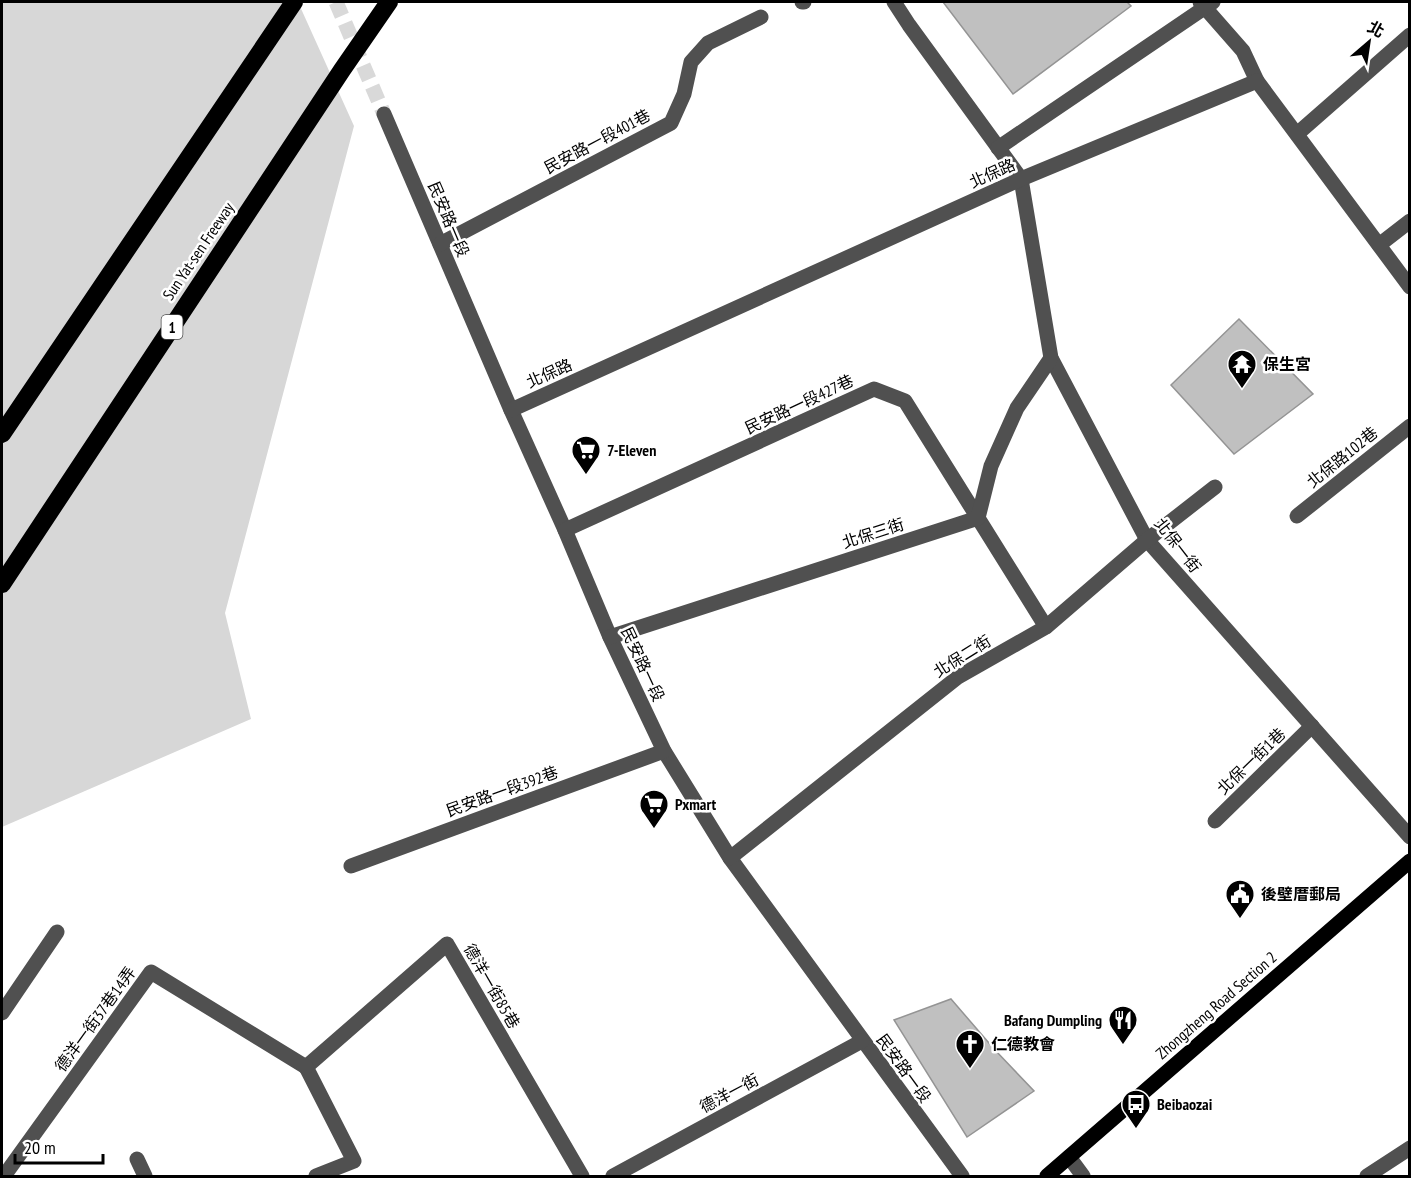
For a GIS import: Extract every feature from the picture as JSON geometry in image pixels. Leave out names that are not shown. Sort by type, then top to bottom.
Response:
[{"type":"highway","points":[[2,434],[294,2]]},
{"type":"highway","name":"Sun Yat-sen Freeway","points":[[2,584],[389,2]]},
{"type":"main road","name":"Zhongzheng Road Section 2","points":[[1047,1176],[1410,861]]},
{"type":"street","points":[[894,2],[1021,179]]},
{"type":"street","points":[[998,148],[1206,3],[1243,51],[1257,81],[1410,286]]},
{"type":"street","name":"民安路一段401巷","points":[[440,244],[671,123],[684,94],[691,62],[708,43],[761,17]]},
{"type":"street","points":[[1297,134],[1410,35]]},
{"type":"street","name":"北保路","points":[[511,410],[1021,179],[1257,81]]},
{"type":"street","name":"民安路一段","points":[[384,114],[511,410],[566,530],[610,637],[664,751],[730,858],[962,1176]]},
{"type":"street","name":"北保一街","points":[[1021,179],[1051,358],[1147,540],[1410,837]]},
{"type":"street","points":[[1379,245],[1410,221]]},
{"type":"street","points":[[978,518],[991,466],[1017,408],[1051,358]]},
{"type":"street","name":"民安路一段427巷","points":[[566,530],[874,389],[905,401],[1046,627]]},
{"type":"street","name":"北保路102巷","points":[[1297,516],[1410,426]]},
{"type":"street","name":"北保二街","points":[[730,858],[958,676],[1046,627],[1147,540],[1215,487]]},
{"type":"street","name":"北保三街","points":[[610,637],[978,518]]},
{"type":"street","name":"北保一街1巷","points":[[1215,821],[1312,726]]},
{"type":"street","name":"民安路一段392巷","points":[[351,866],[664,751]]},
{"type":"street","points":[[2,1013],[57,932]]},
{"type":"street","name":"德洋一街85巷","points":[[306,1066],[447,944],[582,1176]]},
{"type":"street","name":"德洋一街37巷14弄","points":[[4,1176],[150,972],[306,1066]]},
{"type":"street","name":"德洋一街","points":[[613,1176],[862,1041]]},
{"type":"street","points":[[306,1066],[354,1161],[316,1176]]},
{"type":"street","points":[[1367,1176],[1410,1148]]},
{"type":"street","points":[[1069,1157],[1083,1176]]},
{"type":"street","points":[[136,1159],[146,1176]]},
{"type":"shaded area","points":[[2,2],[298,2],[354,126],[225,613],[251,719],[2,827]]},
{"type":"building","points":[[943,2],[1127,2],[1131,6],[1013,94]]},
{"type":"building","name":"保生宮","points":[[1239,319],[1313,394],[1234,454],[1171,385]]},
{"type":"building","name":"仁德教會","points":[[951,999],[1034,1091],[967,1137],[894,1020]]},
{"type":"tunnel","points":[[336,2],[384,114]]},
{"type":"place","name":"保生宮","points":[[1242,390]]},
{"type":"place","name":"7-Eleven","points":[[586,476]]},
{"type":"place","name":"Pxmart","points":[[654,830]]},
{"type":"place","name":"後壁厝郵局","points":[[1240,920]]},
{"type":"place","name":"Bafang Dumpling","points":[[1123,1046]]},
{"type":"place","name":"仁德教會","points":[[970,1070]]},
{"type":"place","name":"Beibaozai","points":[[1136,1130]]}]
